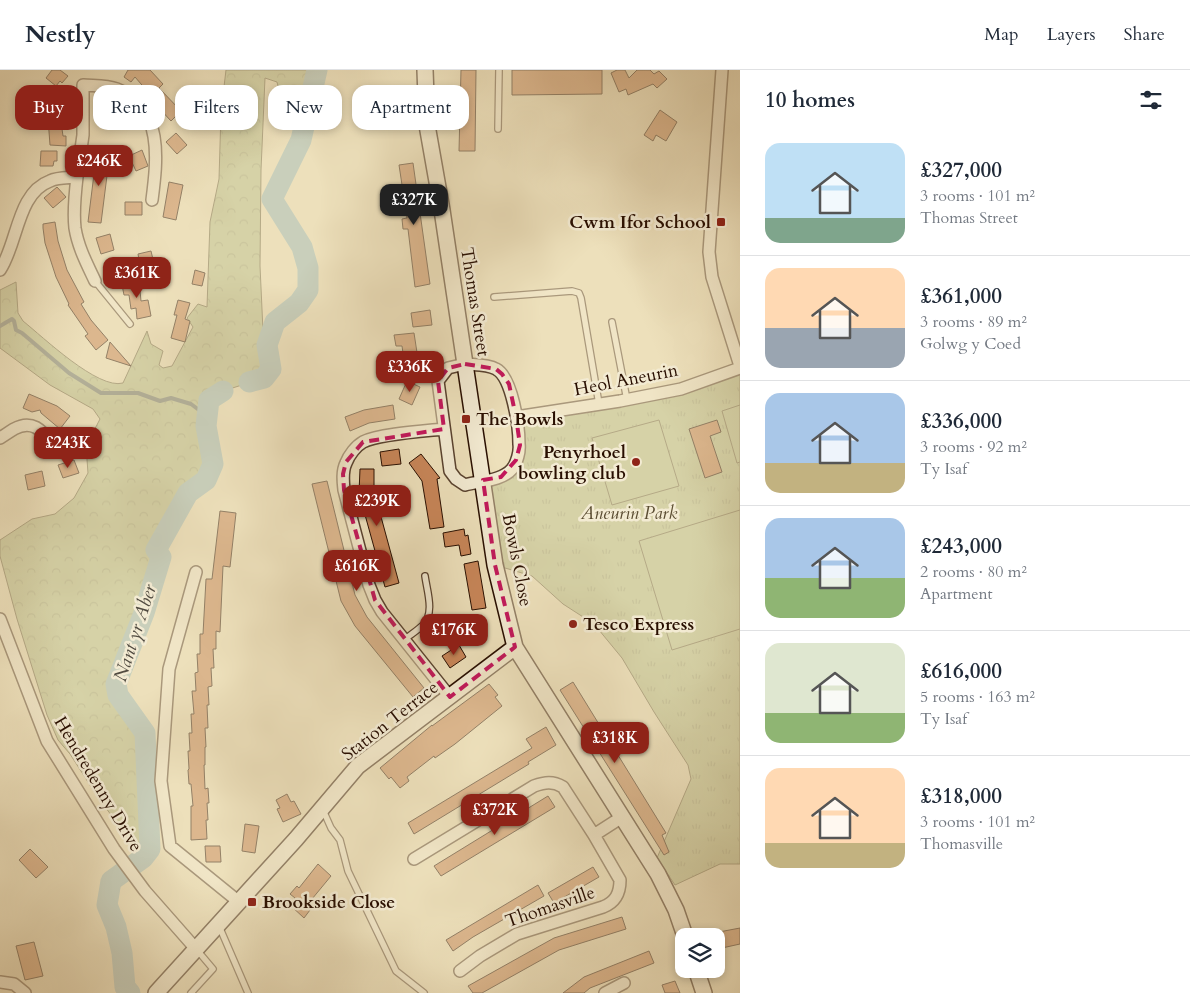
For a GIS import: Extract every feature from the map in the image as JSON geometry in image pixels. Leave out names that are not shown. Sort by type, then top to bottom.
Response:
[{"type":"main road","name":"Thomas Street","points":[[425,70],[427,125],[442,210],[483,481]]},
{"type":"main road","name":"Bowls Close","points":[[483,481],[495,565],[515,647],[658,874],[683,928]]},
{"type":"main road","name":"Station Terrace","points":[[158,993],[358,766],[515,647]]},
{"type":"main road","points":[[699,978],[704,993]]},
{"type":"street","points":[[722,70],[709,252],[712,276],[740,367]]},
{"type":"street","points":[[95,280],[81,250],[75,230],[74,210],[83,135],[83,85],[116,89],[134,99],[142,107],[153,131],[157,161],[152,200]]},
{"type":"street","points":[[0,270],[30,196],[42,185],[50,181],[77,177]]},
{"type":"street","points":[[465,364],[496,369],[509,384],[520,445],[511,470],[501,477],[465,484],[456,479],[450,471],[438,380],[448,368],[465,364]]},
{"type":"street","name":"Heol Aneurin","points":[[516,417],[628,400],[681,388],[740,367]]},
{"type":"street","points":[[0,438],[20,426],[30,425],[36,426],[41,430],[52,444]]},
{"type":"street","points":[[444,429],[375,438],[363,442],[353,451],[346,462],[343,474],[344,490],[369,585],[375,600],[382,612],[450,697]]},
{"type":"street","points":[[196,572],[169,669],[161,781],[170,846],[239,902]]},
{"type":"street","name":"Hendredenny Drive","points":[[0,619],[47,741],[114,849],[145,891],[196,949]]},
{"type":"street","name":"Thomasville","points":[[414,859],[534,786],[546,782],[563,787],[620,880],[620,888],[614,901],[603,907],[517,934],[480,956],[460,971]]},
{"type":"street","points":[[594,835],[622,817]]},
{"type":"street","points":[[0,982],[14,984],[24,993]]},
{"type":"street","points":[[606,993],[624,983]]},
{"type":"lane","points":[[498,130],[499,70]]},
{"type":"lane","points":[[95,280],[130,324]]},
{"type":"lane","points":[[494,297],[572,291],[579,293],[600,404]]},
{"type":"lane","points":[[612,322],[628,400]]},
{"type":"lane","points":[[404,640],[424,624],[428,617],[430,610],[425,576]]},
{"type":"lane","points":[[322,808],[331,828],[340,840],[348,871],[396,971],[424,993]]},
{"type":"lane","points":[[218,925],[248,993]]},
{"type":"lane","points":[[191,993],[214,969],[196,949]]},
{"type":"highlighted area","points":[[465,364],[496,369],[502,374],[509,384],[516,417],[520,445],[516,460],[501,477],[483,480],[495,565],[515,647],[450,697],[375,600],[344,490],[343,474],[346,462],[363,442],[444,429],[438,381],[448,368]]},
{"type":"green space","points":[[226,70],[317,70],[314,85],[278,85],[277,82],[265,78],[261,170],[260,266],[263,331],[271,369],[264,378],[223,391],[209,400],[206,426],[213,464],[206,480],[188,493],[157,550],[161,558],[144,613],[116,684],[118,695],[145,733],[150,849],[143,858],[97,796],[70,754],[58,740],[47,715],[17,619],[0,556],[0,540],[32,519],[55,514],[74,498],[88,473],[86,446],[100,419],[93,409],[50,385],[0,348],[0,290],[16,282],[18,313],[23,321],[71,361],[100,379],[112,383],[123,383],[147,331],[151,344],[163,351],[159,365],[163,368],[172,366],[193,327],[187,318],[198,304],[207,307],[210,222],[219,179],[220,130],[258,130],[258,85],[224,85]]},
{"type":"green space","points":[[293,130],[303,130],[301,140],[296,150]]},
{"type":"green space","name":"Aneurin Park","points":[[740,368],[740,864],[720,864],[675,885],[657,858],[691,779],[688,765],[622,658],[594,624],[563,604],[532,576],[495,565],[483,481],[501,477],[516,460],[516,417],[620,401]]},
{"type":"green space","points":[[740,405],[740,462],[737,463],[722,411]]},
{"type":"green space","name":"Penyrhoel bowling club","points":[[659,420],[679,486],[612,505],[592,438]]},
{"type":"green space","points":[[740,510],[740,629],[672,650],[639,541]]},
{"type":"building","points":[[52,70],[60,70],[68,76],[62,83],[60,81],[57,85],[46,78]]},
{"type":"building","points":[[128,70],[150,70],[163,84],[142,85],[135,77],[131,82],[124,77]]},
{"type":"building","points":[[461,70],[476,70],[475,151],[459,151],[460,130],[469,130],[469,85],[461,85]]},
{"type":"building","points":[[512,70],[602,70],[602,94],[512,95]]},
{"type":"building","points":[[617,70],[625,70],[629,78],[637,70],[650,70],[654,74],[659,71],[667,79],[657,88],[653,84],[628,95],[626,89],[619,92],[611,73]]},
{"type":"building","points":[[165,94],[175,105],[175,117],[171,121],[165,114]]},
{"type":"building","points":[[660,110],[677,122],[666,141],[656,135],[653,141],[644,135]]},
{"type":"building","points":[[49,130],[62,130],[63,136],[66,136],[66,146],[50,145]]},
{"type":"building","points":[[176,133],[187,145],[177,154],[166,142]]},
{"type":"building","points":[[97,150],[110,152],[101,223],[88,222]]},
{"type":"building","points":[[142,150],[148,166],[136,171],[129,156]]},
{"type":"building","points":[[41,151],[57,151],[57,161],[54,161],[53,166],[40,166]]},
{"type":"building","points":[[413,163],[430,284],[415,287],[408,229],[403,229],[402,219],[407,218],[399,165]]},
{"type":"building","points":[[169,182],[183,185],[176,220],[163,217]]},
{"type":"building","points":[[57,187],[66,197],[53,208],[44,198]]},
{"type":"building","points":[[125,202],[142,202],[142,215],[125,215]]},
{"type":"building","points":[[55,222],[58,241],[67,270],[84,302],[81,304],[91,320],[108,340],[96,350],[85,336],[88,334],[68,305],[56,277],[45,243],[43,224]]},
{"type":"building","points":[[110,234],[114,250],[101,254],[96,238]]},
{"type":"building","points":[[151,251],[155,268],[141,271],[138,254]]},
{"type":"building","points":[[195,270],[205,273],[202,286],[192,284]]},
{"type":"building","points":[[139,280],[141,301],[148,300],[151,316],[137,319],[136,308],[131,309],[129,295],[124,295],[122,285],[125,284],[125,281]]},
{"type":"building","points":[[178,300],[190,303],[185,319],[190,321],[185,342],[171,338],[177,315],[174,315]]},
{"type":"building","points":[[430,310],[432,325],[413,327],[411,313]]},
{"type":"building","points":[[414,333],[420,372],[406,374],[402,346],[396,346],[394,335]]},
{"type":"building","points":[[110,342],[131,366],[106,358]]},
{"type":"building","points":[[407,381],[420,387],[412,405],[399,399]]},
{"type":"building","points":[[29,394],[57,406],[70,416],[60,429],[40,410],[32,412],[23,408]]},
{"type":"building","points":[[393,405],[395,419],[369,423],[350,431],[345,417],[364,410]]},
{"type":"building","points":[[717,420],[721,432],[710,436],[722,472],[705,478],[689,429]]},
{"type":"building","points":[[399,449],[401,464],[382,466],[380,452]]},
{"type":"building","points":[[421,454],[440,478],[437,479],[444,527],[430,529],[422,481],[409,463]]},
{"type":"building","points":[[74,460],[79,473],[63,478],[58,465]]},
{"type":"building","points":[[360,469],[374,469],[374,491],[399,583],[385,587],[359,493]]},
{"type":"building","points":[[42,471],[45,486],[28,490],[25,475]]},
{"type":"building","points":[[327,481],[355,595],[367,617],[424,688],[413,697],[355,626],[341,601],[312,484]]},
{"type":"building","points":[[220,511],[236,513],[230,567],[223,566],[220,632],[216,631],[216,649],[213,649],[214,668],[211,668],[212,686],[208,687],[208,728],[205,728],[206,747],[204,765],[205,789],[208,788],[209,803],[207,803],[208,820],[206,820],[207,839],[191,840],[191,806],[193,806],[191,784],[189,784],[188,751],[190,751],[189,733],[192,733],[191,714],[194,714],[192,691],[196,691],[195,673],[198,672],[197,654],[200,654],[200,634],[203,634],[206,579],[212,579]]},
{"type":"building","points":[[464,529],[465,536],[468,535],[471,554],[461,556],[459,545],[445,547],[443,533]]},
{"type":"building","points":[[478,561],[486,608],[472,610],[464,564]]},
{"type":"building","points":[[471,618],[484,623],[477,642],[464,637]]},
{"type":"building","points":[[459,645],[466,657],[450,668],[442,656]]},
{"type":"building","points":[[573,682],[666,833],[662,835],[669,852],[664,855],[560,690]]},
{"type":"building","points":[[489,684],[498,695],[495,697],[502,706],[455,744],[435,758],[434,756],[407,777],[409,781],[400,788],[391,777],[389,779],[380,768],[432,725]]},
{"type":"building","points":[[546,727],[556,745],[528,762],[529,764],[414,834],[408,823],[532,748],[526,739]]},
{"type":"building","points":[[287,794],[291,802],[294,801],[301,814],[283,822],[277,809],[280,808],[276,800]]},
{"type":"building","points":[[548,796],[555,807],[441,876],[434,866]]},
{"type":"building","points":[[245,824],[259,826],[255,853],[242,851]]},
{"type":"building","points":[[205,846],[220,846],[221,862],[206,862]]},
{"type":"building","points":[[30,849],[48,867],[36,878],[19,860]]},
{"type":"building","points":[[318,864],[331,876],[312,899],[316,902],[304,918],[290,905],[295,898],[290,894],[297,886],[299,888]]},
{"type":"building","points":[[593,867],[599,877],[554,903],[548,893]]},
{"type":"building","points":[[538,885],[544,896],[473,937],[453,951],[446,940]]},
{"type":"building","points":[[622,917],[626,929],[559,950],[482,993],[473,993],[468,986],[554,938]]},
{"type":"building","points":[[740,928],[740,944],[725,947],[725,931]]},
{"type":"building","points":[[34,942],[43,976],[25,980],[16,946]]},
{"type":"building","points":[[649,951],[654,963],[590,988],[584,993],[563,993],[584,977]]},
{"type":"building","points":[[675,981],[680,993],[665,993],[662,985]]},
{"type":"waterway","name":"Nant yr Aber","points":[[249,382],[264,378],[271,369],[267,345],[275,322],[299,303],[308,290],[308,268],[302,247],[272,199],[301,140],[317,70]]},
{"type":"waterway","points":[[0,326],[12,319],[16,330],[69,373],[101,393],[138,393],[160,401],[171,398],[191,404],[207,416]]},
{"type":"waterway","name":"Nant yr Aber","points":[[130,993],[125,987],[122,953],[116,927],[107,905],[111,881],[143,858],[150,849],[145,733],[118,695],[116,684],[144,613],[161,557],[156,550],[188,493],[206,480],[213,464],[206,426],[209,400],[223,391]]},
{"type":"place","name":"Cwm Ifor School","points":[[721,222]]},
{"type":"place","name":"The Bowls","points":[[466,419]]},
{"type":"place","name":"Penyrhoel bowling club","points":[[636,462]]},
{"type":"place","name":"Tesco Express","points":[[573,624]]},
{"type":"place","name":"Brookside Close","points":[[252,902]]}]
